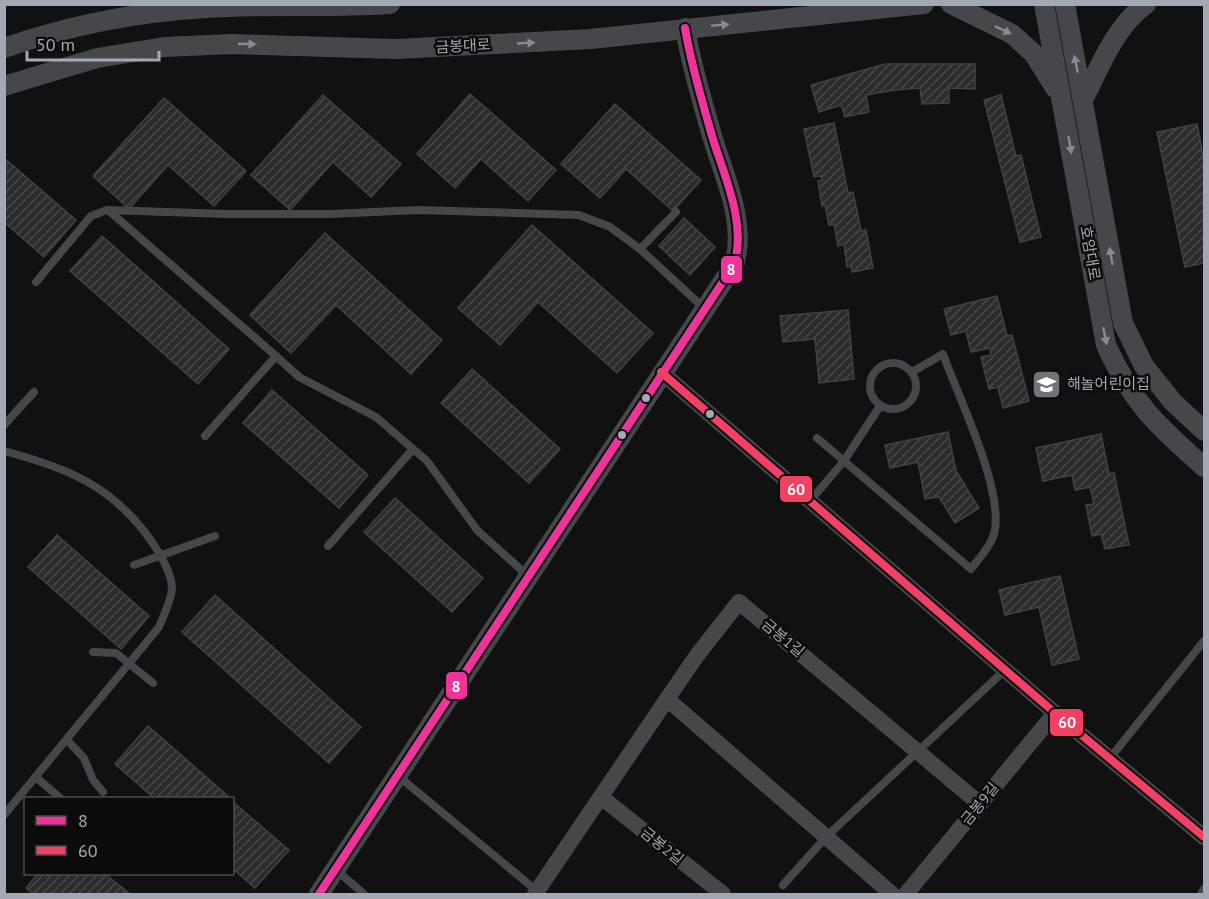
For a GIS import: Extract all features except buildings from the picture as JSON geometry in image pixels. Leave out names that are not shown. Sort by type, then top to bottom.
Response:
[{"type":"street","points":[[4,48],[74,27],[141,14],[207,8],[390,4]]},
{"type":"street","name":"금봉대로","points":[[4,86],[97,58],[164,47],[232,44],[396,49],[591,39],[924,4]]},
{"type":"street","points":[[951,4],[1012,34],[1034,54],[1063,101]]},
{"type":"street","name":"호암대로","points":[[1044,4],[1106,345],[1122,380],[1150,419],[1204,467]]},
{"type":"street","name":"호암대로","points":[[1065,4],[1123,323],[1144,366],[1173,402],[1204,431]]},
{"type":"street","points":[[1083,100],[1117,36],[1137,11],[1146,4]]},
{"type":"street","points":[[319,894],[661,372],[734,265],[738,251],[737,219],[691,65],[685,28]]},
{"type":"street","points":[[661,372],[1055,713],[1204,837]]},
{"type":"street","name":"금봉1길","points":[[538,893],[698,654],[739,602],[920,751],[980,804]]},
{"type":"street","points":[[667,699],[892,894]]},
{"type":"street","name":"금봉9길","points":[[906,894],[1055,713]]},
{"type":"street","name":"금봉2길","points":[[601,796],[723,894]]},
{"type":"lane","points":[[36,282],[91,216],[107,210],[227,214],[418,210],[579,215],[610,227],[640,249],[705,309]]},
{"type":"lane","points":[[107,210],[299,377],[376,417],[427,461],[477,530],[528,576]]},
{"type":"lane","points":[[640,249],[676,212]]},
{"type":"lane","points":[[818,438],[970,569],[988,548],[994,531],[995,503],[977,441],[943,354],[912,372]]},
{"type":"lane","points":[[205,436],[276,356]]},
{"type":"lane","points":[[892,362],[907,367],[912,372],[916,387],[910,401],[896,409],[880,406],[870,394],[870,379],[873,372],[885,363],[892,362]]},
{"type":"lane","points":[[4,425],[34,392]]},
{"type":"lane","points":[[810,501],[844,461],[880,406]]},
{"type":"lane","points":[[328,546],[413,449]]},
{"type":"lane","points":[[4,451],[48,463],[97,487],[134,516],[160,554],[172,586],[167,610],[159,627],[37,778],[4,815]]},
{"type":"lane","points":[[134,566],[160,554],[215,536]]},
{"type":"lane","points":[[1110,758],[1204,641]]},
{"type":"lane","points":[[93,652],[116,653],[153,683]]},
{"type":"lane","points":[[783,885],[826,837],[1005,669]]},
{"type":"lane","points":[[68,740],[84,758],[93,780],[103,792]]},
{"type":"lane","points":[[397,775],[538,893]]},
{"type":"lane","points":[[37,778],[59,797]]},
{"type":"lane","points":[[335,870],[364,894]]},
{"type":"lane","points":[[1200,894],[1204,889]]},
{"type":"transit line","name":"8","points":[[319,894],[734,265],[738,233],[736,216],[697,82],[685,28]]},
{"type":"transit line","name":"60","points":[[661,372],[1055,713],[1204,837]]},
{"type":"place","name":"해놀어린이집","points":[[1046,384]]}]
